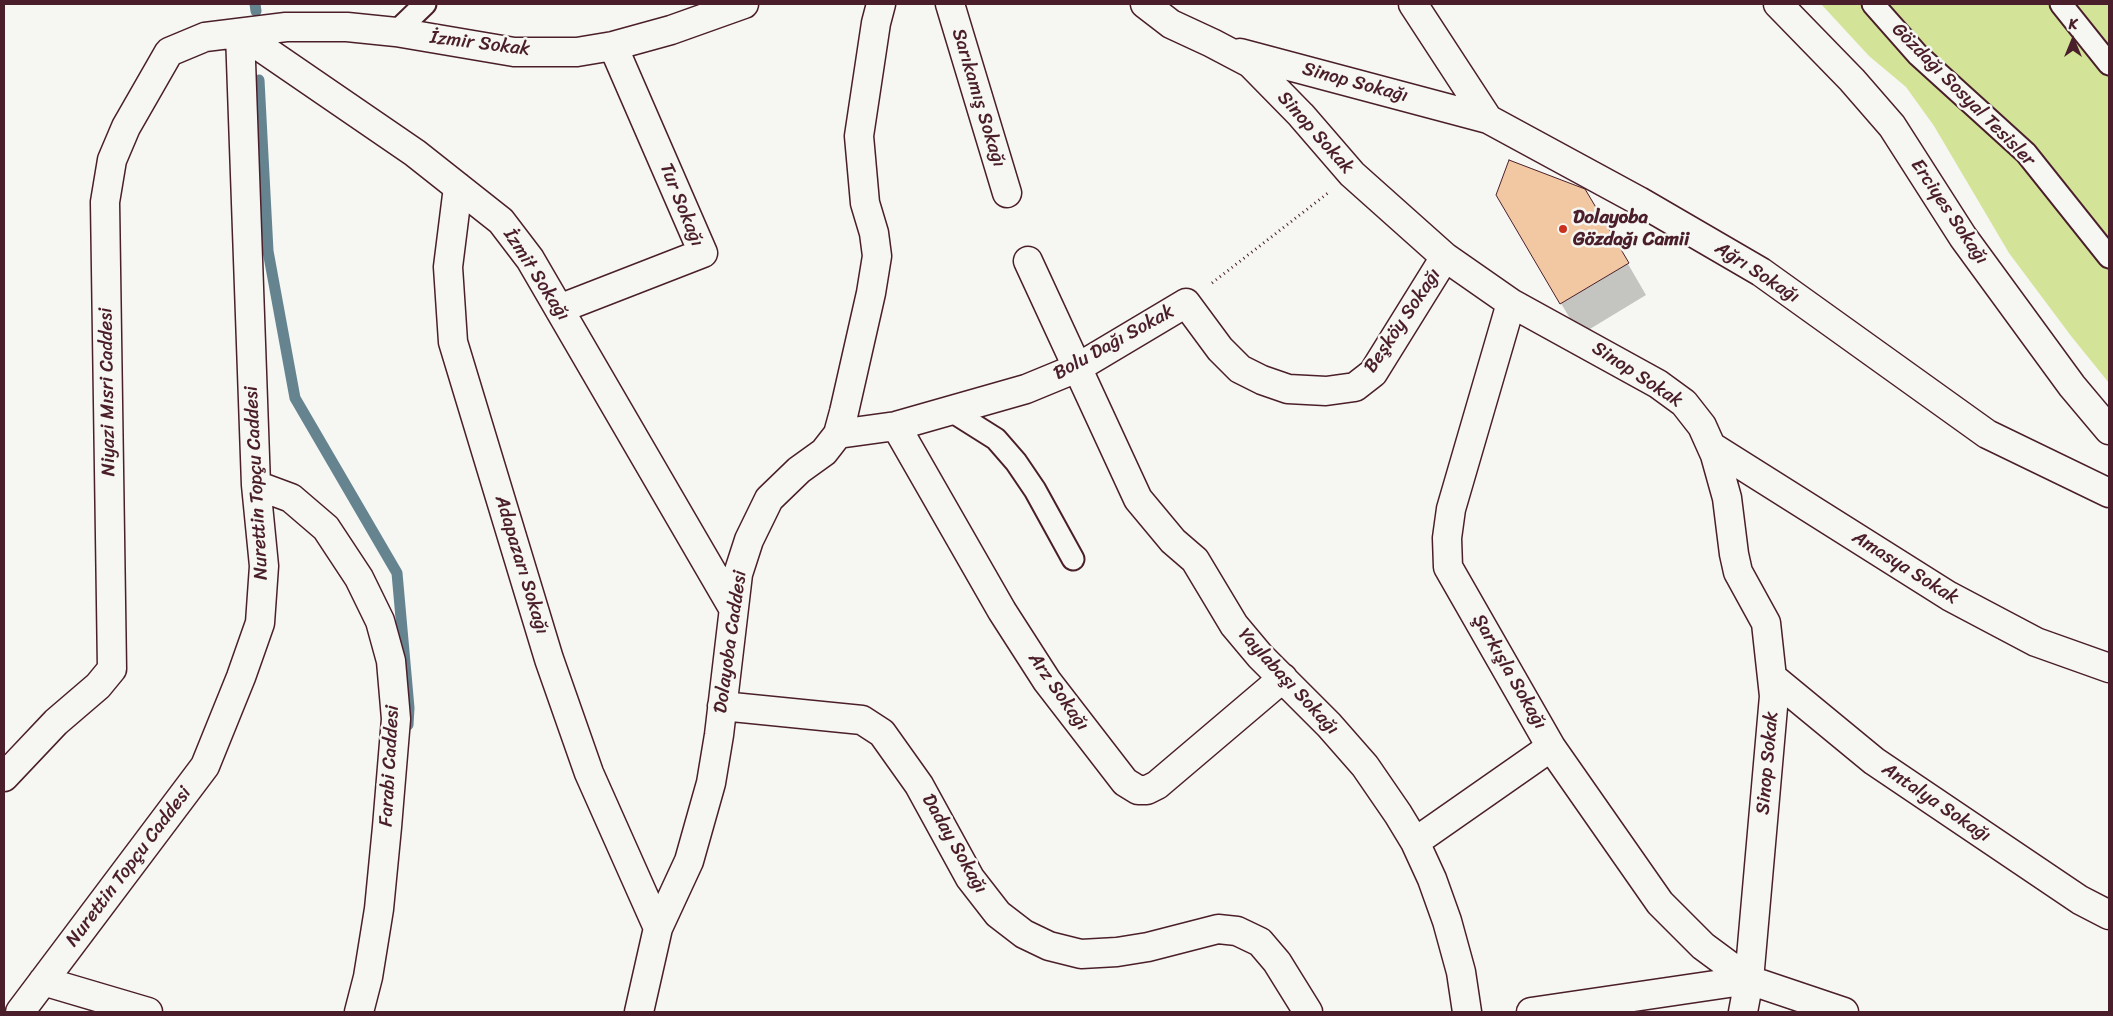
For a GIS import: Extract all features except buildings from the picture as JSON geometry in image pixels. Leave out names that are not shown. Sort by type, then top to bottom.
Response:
[{"type":"street","name":"İzmir Sokak","points":[[240,33],[286,27],[347,27],[396,32],[514,52],[577,52],[613,46],[671,30],[744,4]]},
{"type":"street","name":"Dolayoba Caddesi","points":[[639,1012],[658,928],[688,861],[711,783],[738,574],[749,540],[769,499],[799,470],[824,452],[838,434],[869,302],[877,256],[874,233],[865,204],[859,136],[874,32],[882,4]]},
{"type":"street","name":"Sarıkamış Sokağı","points":[[950,4],[1007,193]]},
{"type":"street","name":"Sinop Sokak","points":[[1145,4],[1170,24],[1250,63],[1301,115],[1352,174],[1445,257],[1511,303],[1658,384],[1684,403],[1702,426],[1711,446],[1728,498],[1734,554],[1738,572],[1766,623],[1774,696],[1749,980],[1743,1012]]},
{"type":"street","name":"Ağrı Sokağı","points":[[1414,4],[1488,118],[1639,201],[1761,272],[1987,434],[2109,493]]},
{"type":"street","name":"Erciyes Sokağı","points":[[1778,4],[1852,80],[1892,126],[1964,237],[2072,386],[2109,430]]},
{"type":"street","name":"İzmit Sokağı","points":[[240,33],[415,153],[501,221],[530,259],[733,608]]},
{"type":"street","name":"Nurettin Topçu Caddesi","points":[[20,1012],[205,766],[241,677],[260,623],[264,566],[256,484],[240,33]]},
{"type":"street","name":"Niyazi Mısri Caddesi","points":[[4,777],[56,722],[98,686],[112,669],[105,202],[112,160],[126,127],[169,52],[205,37],[240,33]]},
{"type":"street","name":"Tur Sokağı","points":[[559,309],[703,252],[613,46]]},
{"type":"street","name":"Sinop Sokağı","points":[[1222,48],[1488,118]]},
{"type":"street","name":"Adapazarı Sokağı","points":[[458,187],[448,267],[454,342],[549,659],[586,764],[628,864],[658,928]]},
{"type":"street","name":"Beşköy Sokağı","points":[[1186,303],[1220,349],[1240,368],[1262,380],[1288,390],[1326,391],[1355,387],[1372,373],[1445,257]]},
{"type":"street","name":"Yaylabaşı Sokağı","points":[[1028,262],[1116,448],[1138,499],[1173,541],[1195,560],[1234,625],[1260,656],[1329,725],[1365,766],[1415,842],[1432,879],[1462,972],[1467,1012]]},
{"type":"street","name":"Bolu Dağı Sokak","points":[[838,434],[896,426],[1026,389],[1077,368],[1186,303]]},
{"type":"street","name":"Şarkışla Sokağı","points":[[1511,303],[1452,509],[1447,538],[1448,567],[1551,746],[1660,903],[1703,946],[1749,980]]},
{"type":"street","name":"Arz Sokağı","points":[[896,426],[1002,611],[1047,681],[1125,782],[1138,790],[1147,790],[1157,785],[1283,678]]},
{"type":"street","name":"Amasya Sokak","points":[[1711,446],[1949,596],[2036,642],[2109,668]]},
{"type":"street","name":"Farabi Caddesi","points":[[256,484],[291,498],[326,528],[359,578],[380,621],[391,661],[396,719],[387,827],[379,909],[368,977],[360,1012]]},
{"type":"street","name":"Antalya Sokağı","points":[[1772,677],[1874,761],[2080,900],[2109,915]]},
{"type":"street","name":"Daday Sokağı","points":[[722,706],[862,720],[882,733],[919,785],[970,878],[998,914],[1024,934],[1049,946],[1081,954],[1148,948],[1218,929],[1237,931],[1260,942],[1277,962],[1308,1012]]},
{"type":"street","points":[[1415,842],[1551,746]]},
{"type":"street","points":[[1531,1012],[1749,980],[1844,1012]]},
{"type":"street","points":[[43,981],[148,1012]]},
{"type":"lane","points":[[396,32],[425,4]]},
{"type":"lane","name":"Gözdağı Sosyal Tesisler","points":[[1873,4],[1918,54],[2026,153],[2109,257]]},
{"type":"lane","points":[[2061,4],[2109,64]]},
{"type":"lane","points":[[950,410],[996,439],[1016,462],[1035,490],[1072,559]]},
{"type":"path","name":"Bolu Dağı Sokak","points":[[1186,303],[1352,174]]},
{"type":"green space","points":[[1821,4],[2109,4],[2109,383],[2009,253],[1934,126],[1906,87],[1869,56]]},
{"type":"waterway","points":[[255,4],[256,11]]},
{"type":"waterway","points":[[259,80],[268,251],[295,398],[397,573],[409,708],[408,725]]},
{"type":"place","name":"Dolayoba Gözdağı Camii","points":[[1563,229]]}]
